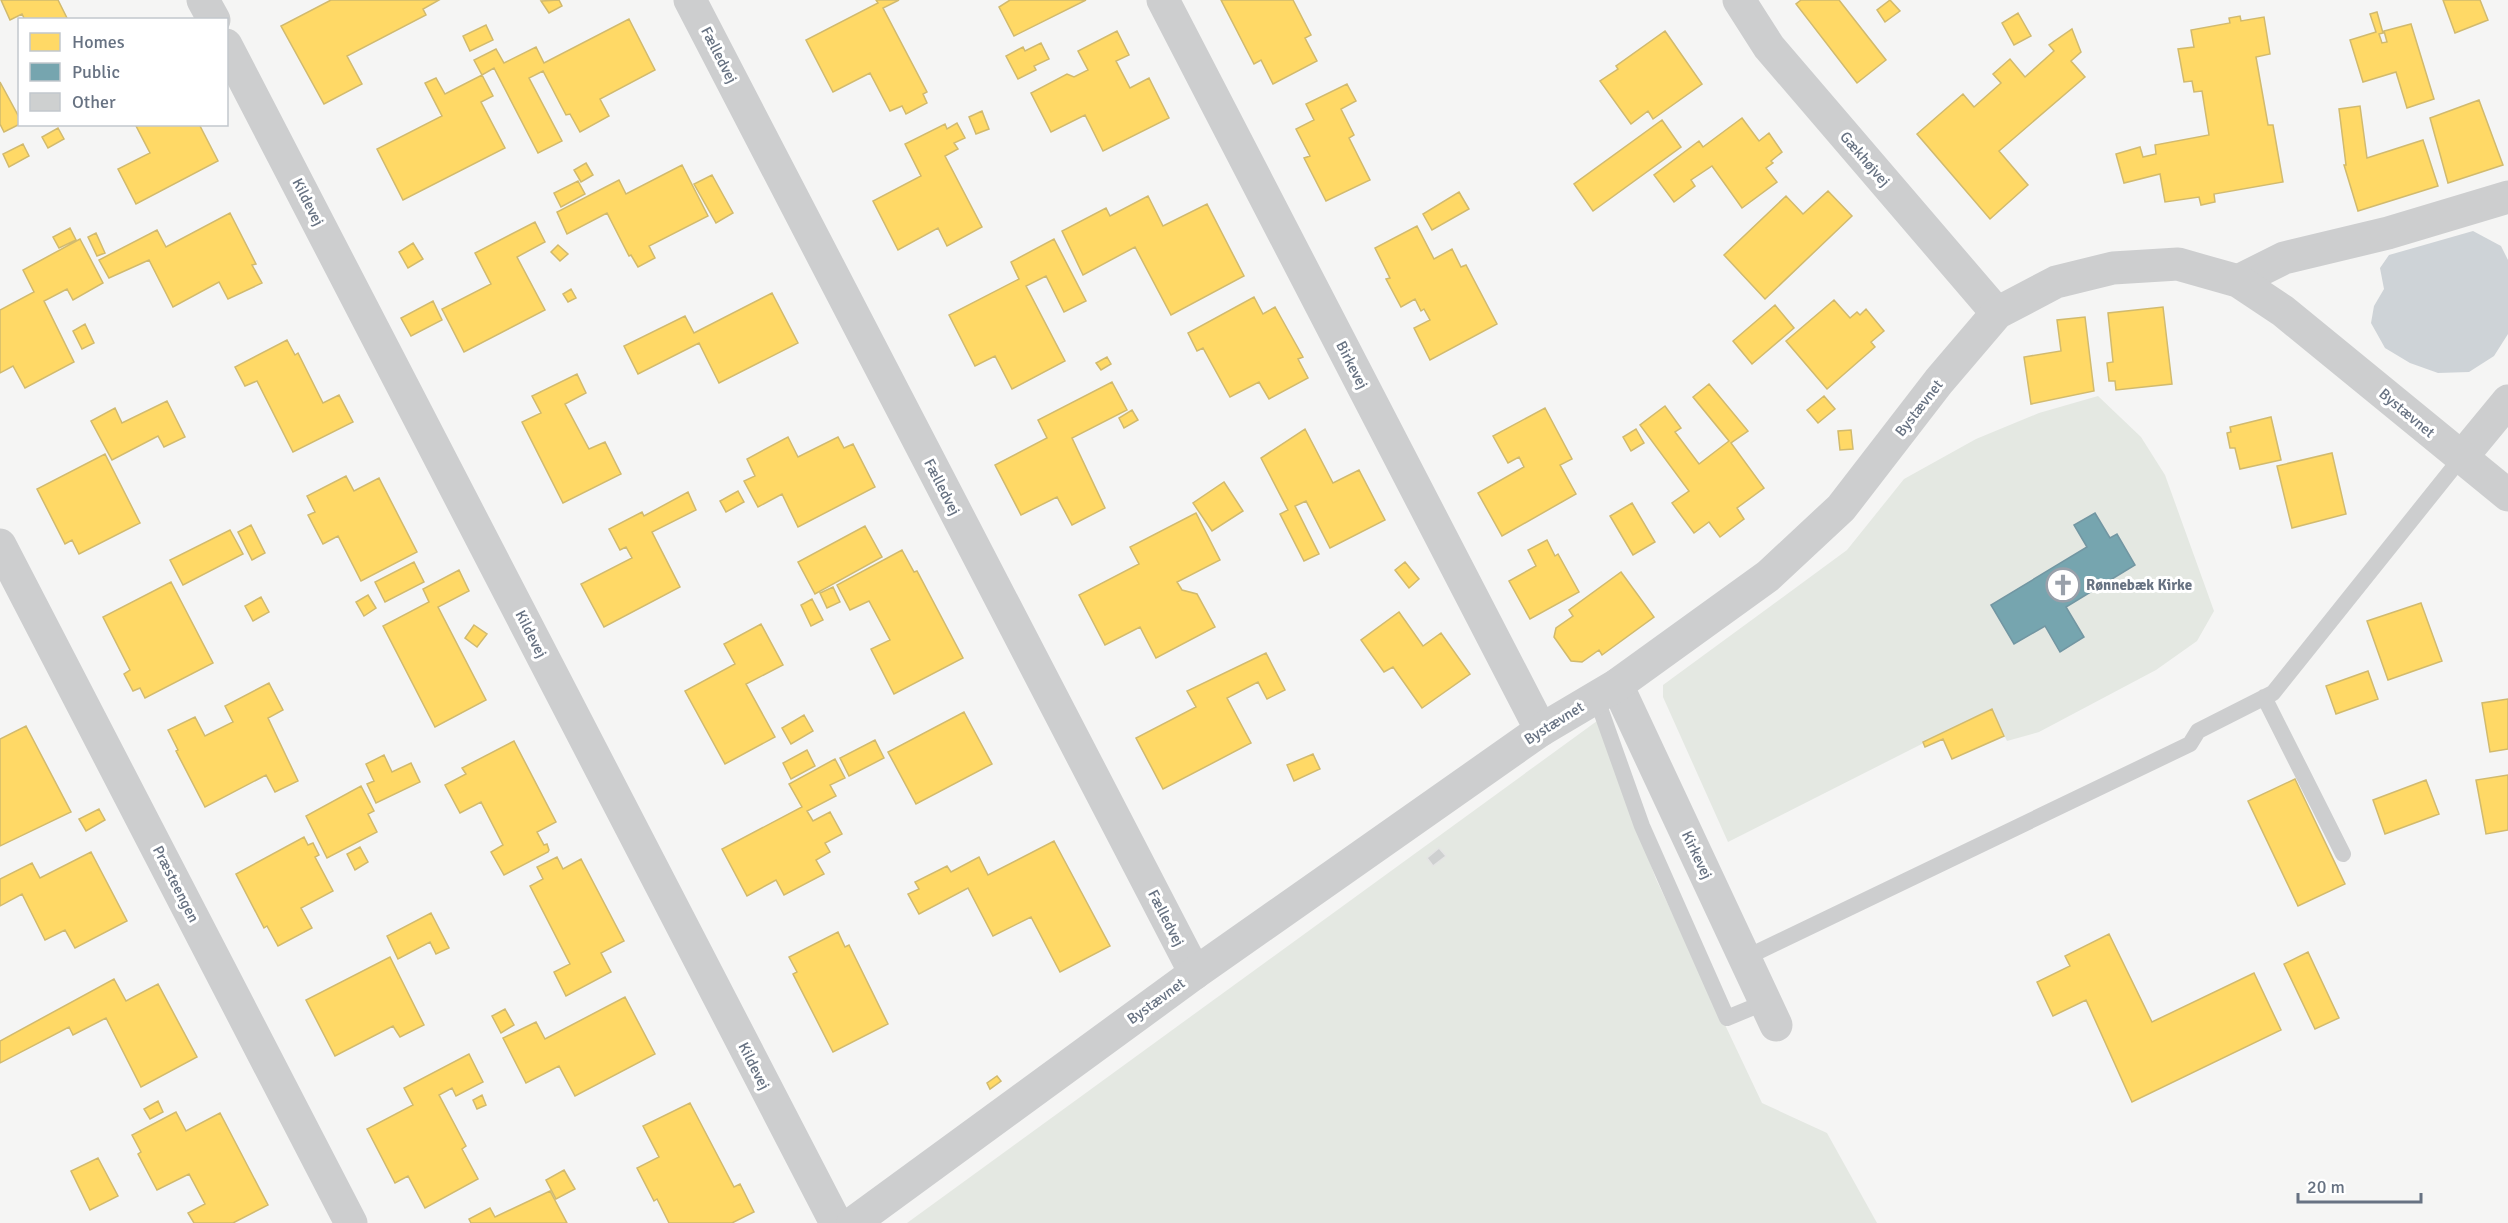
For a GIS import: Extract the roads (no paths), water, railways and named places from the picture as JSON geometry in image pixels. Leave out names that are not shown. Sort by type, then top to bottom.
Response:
[{"type":"street","points":[[203,0],[213,18]]},
{"type":"street","name":"Fælledvej","points":[[690,0],[1195,973]]},
{"type":"street","name":"Birkevej","points":[[1163,0],[1541,730]]},
{"type":"street","name":"Gækhøjvej","points":[[1739,0],[1769,47],[1997,313]]},
{"type":"street","name":"Kildevej","points":[[228,49],[836,1223]]},
{"type":"street","points":[[2238,281],[2284,258],[2388,233],[2508,197]]},
{"type":"street","name":"Bystævnet","points":[[853,1223],[1195,973],[1541,730],[1606,691],[1768,576],[1841,508],[1939,381],[1997,313],[2056,282],[2113,268],[2178,264],[2238,281],[2283,311],[2508,495]]},
{"type":"street","points":[[2461,458],[2508,401]]},
{"type":"street","name":"Præsteengen","points":[[0,545],[351,1223]]},
{"type":"street","name":"Kirkevej","points":[[1606,691],[1745,958],[1771,1013]]},
{"type":"lane","points":[[1745,958],[2190,744],[2198,731],[2273,693],[2461,458]]},
{"type":"lane","points":[[1606,691],[1642,826],[1727,1018],[1771,1013]]},
{"type":"lane","points":[[2264,697],[2343,854]]},
{"type":"place","name":"Rønnebæk Kirke","points":[[2063,585]]}]
